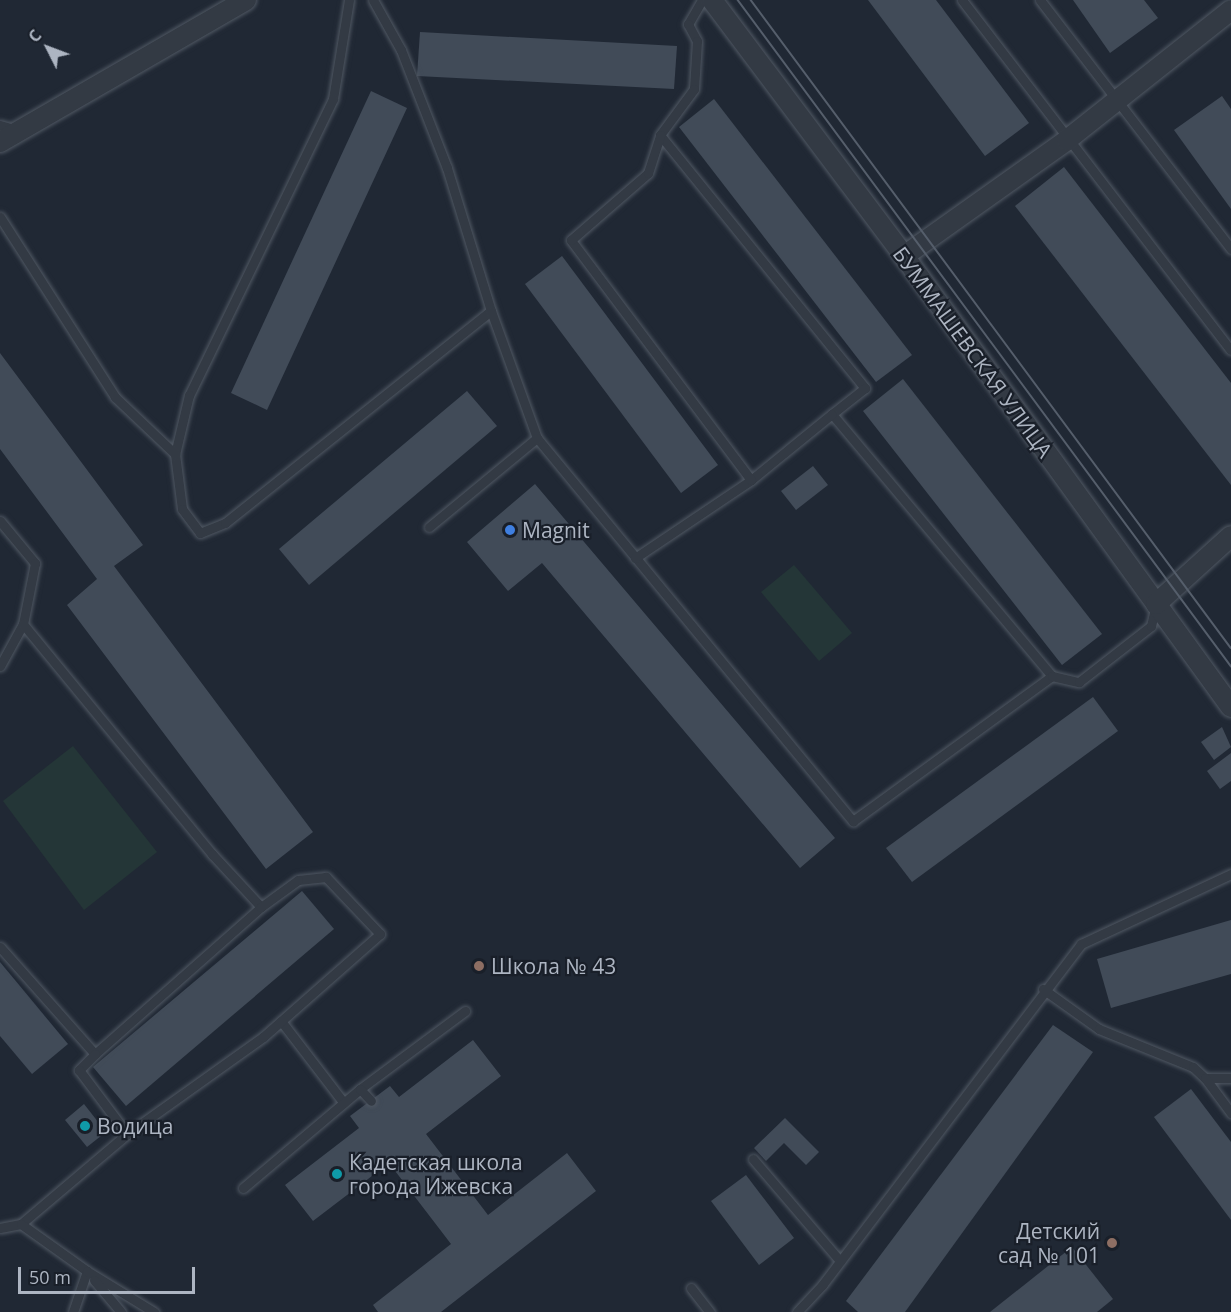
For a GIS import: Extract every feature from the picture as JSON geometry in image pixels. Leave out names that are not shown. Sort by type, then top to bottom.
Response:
[{"type":"street","points":[[0,142],[246,0]]},
{"type":"street","name":"БУММАШЕВСКАЯ УЛИЦА","points":[[712,0],[904,256],[1231,707]]},
{"type":"street","points":[[904,256],[1067,140],[1231,10]]},
{"type":"street","points":[[1156,604],[1231,536]]},
{"type":"lane","points":[[349,0],[333,99],[189,395],[175,454],[182,509],[200,532],[225,523],[491,311]]},
{"type":"lane","points":[[373,0],[401,50],[447,168],[491,311],[537,438],[853,821],[1052,676]]},
{"type":"lane","points":[[702,0],[688,24],[697,41],[694,89],[660,135],[648,172],[571,240],[751,480]]},
{"type":"lane","points":[[962,0],[1067,140],[1231,350]]},
{"type":"lane","points":[[1040,0],[1231,249]]},
{"type":"lane","points":[[0,125],[19,131]]},
{"type":"lane","points":[[635,558],[751,480],[865,388],[660,135]]},
{"type":"lane","points":[[0,218],[115,397],[175,454]]},
{"type":"lane","points":[[832,414],[1052,676],[1079,682],[1151,626],[1156,604]]},
{"type":"lane","points":[[429,527],[537,438]]},
{"type":"lane","points":[[0,521],[35,563],[23,624],[0,666]]},
{"type":"lane","points":[[23,624],[212,854],[261,908]]},
{"type":"lane","points":[[796,1312],[840,1261],[1043,989],[1081,944],[1231,874]]},
{"type":"lane","points":[[0,1228],[21,1224],[127,1134],[198,1087],[281,1021],[380,934],[326,877],[298,880],[261,908],[79,1070],[127,1134]]},
{"type":"lane","points":[[0,947],[95,1054]]},
{"type":"lane","points":[[1043,989],[1099,1029],[1193,1067],[1205,1078],[1231,1113]]},
{"type":"lane","points":[[243,1188],[360,1089],[465,1011]]},
{"type":"lane","points":[[281,1021],[344,1103]]},
{"type":"lane","points":[[1205,1078],[1231,1078]]},
{"type":"lane","points":[[360,1089],[371,1101]]},
{"type":"lane","points":[[753,1159],[840,1261]]},
{"type":"lane","points":[[21,1224],[87,1271],[154,1312]]},
{"type":"lane","points":[[73,1312],[87,1271]]},
{"type":"lane","points":[[87,1271],[121,1312]]},
{"type":"lane","points":[[691,1288],[710,1312]]},
{"type":"shaded area","points":[[794,565],[852,633],[819,661],[761,592]]},
{"type":"shaded area","points":[[73,746],[157,852],[84,910],[3,801]]},
{"type":"building","points":[[868,0],[936,0],[1029,123],[985,156]]},
{"type":"building","points":[[1073,0],[1144,0],[1158,18],[1110,53]]},
{"type":"building","points":[[420,32],[677,46],[674,89],[417,76]]},
{"type":"building","points":[[371,91],[407,108],[267,410],[231,393]]},
{"type":"building","points":[[1222,96],[1231,109],[1231,209],[1174,130]]},
{"type":"building","points":[[714,99],[912,355],[876,382],[679,127]]},
{"type":"building","points":[[1064,167],[1231,383],[1231,485],[1015,206]]},
{"type":"building","points":[[562,256],[718,465],[681,493],[525,284]]},
{"type":"building","points":[[0,353],[143,545],[114,566],[313,832],[266,869],[67,605],[97,579],[0,449]]},
{"type":"building","points":[[903,379],[1102,634],[1062,665],[863,411]]},
{"type":"building","points":[[467,391],[497,426],[309,585],[279,549]]},
{"type":"building","points":[[813,466],[828,485],[796,510],[781,491]]},
{"type":"building","points":[[535,484],[835,838],[800,868],[542,563],[508,591],[467,542]]},
{"type":"building","points":[[1093,697],[1118,731],[912,882],[886,848]]},
{"type":"building","points":[[1222,727],[1231,747],[1214,760],[1201,742]]},
{"type":"building","points":[[1231,753],[1231,781],[1220,789],[1207,771]]},
{"type":"building","points":[[302,891],[334,929],[126,1106],[93,1067]]},
{"type":"building","points":[[1231,920],[1231,974],[1111,1008],[1097,959]]},
{"type":"building","points":[[0,962],[68,1044],[32,1074],[0,1036]]},
{"type":"building","points":[[1053,1025],[1093,1052],[905,1312],[858,1312],[846,1301]]},
{"type":"building","name":"Кадетская школа города Ижевска","points":[[473,1040],[501,1076],[426,1134],[488,1215],[567,1153],[596,1191],[441,1312],[378,1312],[373,1305],[451,1244],[389,1163],[313,1221],[285,1185],[359,1128],[350,1116],[390,1086],[399,1097]]},
{"type":"building","points":[[1191,1089],[1231,1142],[1231,1220],[1154,1117]]},
{"type":"building","name":"Водица","points":[[84,1104],[106,1132],[87,1147],[65,1120]]},
{"type":"building","points":[[785,1118],[819,1152],[806,1165],[784,1143],[766,1161],[754,1148]]},
{"type":"building","points":[[746,1175],[794,1238],[759,1265],[711,1201]]},
{"type":"building","points":[[1072,1247],[1113,1299],[1097,1312],[990,1312]]},
{"type":"tram line","points":[[738,0],[1231,666]]},
{"type":"tram line","points":[[751,0],[1231,648]]},
{"type":"place","name":"Magnit","points":[[510,530]]},
{"type":"place","name":"Школа № 43","points":[[479,966]]},
{"type":"place","name":"Водица","points":[[85,1126]]},
{"type":"place","name":"Кадетская школа города Ижевска","points":[[337,1174]]},
{"type":"place","name":"Детский сад № 101","points":[[1112,1243]]}]
